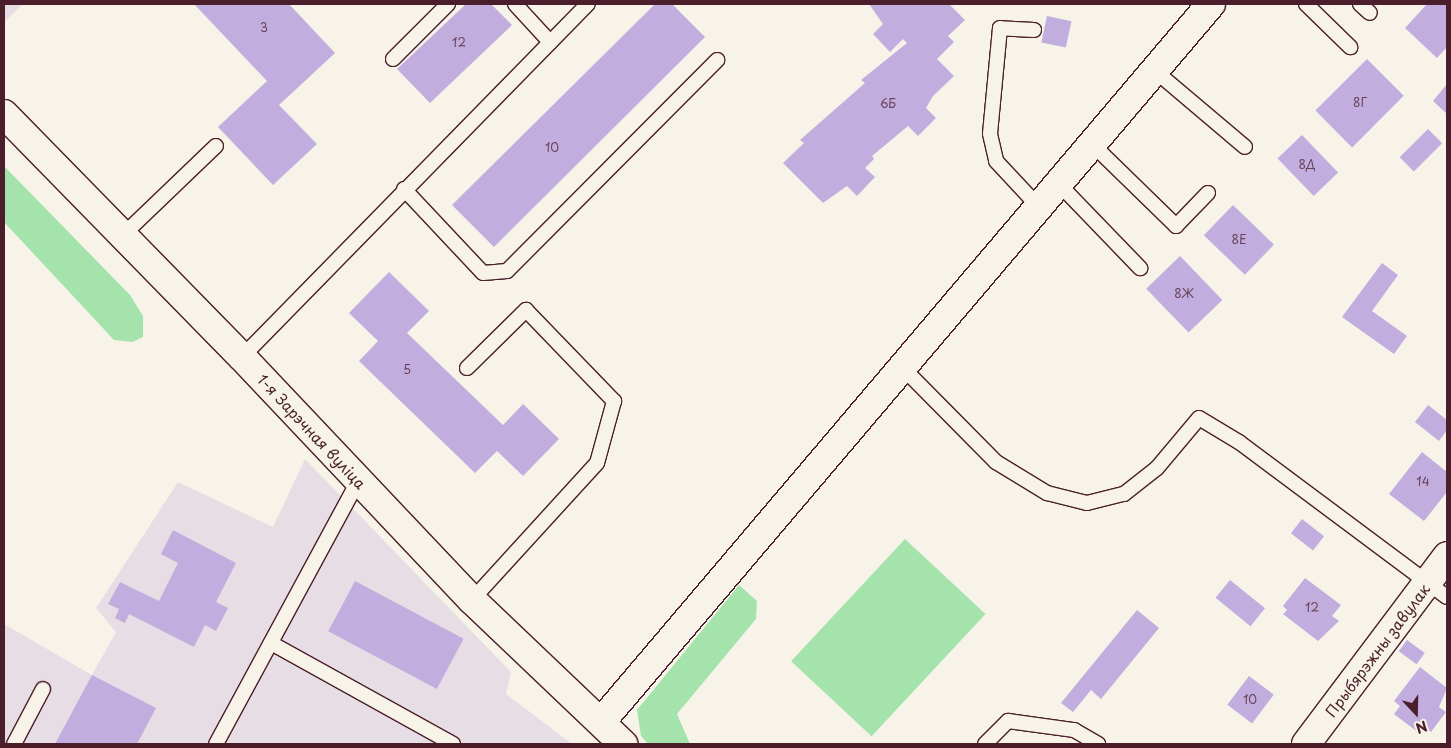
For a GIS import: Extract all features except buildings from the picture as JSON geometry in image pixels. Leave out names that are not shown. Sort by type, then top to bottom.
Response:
[{"type":"street","points":[[601,722],[1037,205],[1211,4]]},
{"type":"street","name":"1-я Зарэчная вуліца","points":[[4,114],[242,357],[472,600],[623,744]]},
{"type":"street","name":"Прыбярэжны завулак","points":[[1306,744],[1437,589],[1447,556]]},
{"type":"lane","points":[[393,59],[448,4]]},
{"type":"lane","points":[[515,4],[550,42]]},
{"type":"lane","points":[[242,357],[588,4]]},
{"type":"lane","points":[[1306,4],[1350,46]]},
{"type":"lane","points":[[1034,30],[1000,28],[990,134],[996,161],[1037,205]]},
{"type":"lane","points":[[404,190],[483,272],[507,271],[717,60]]},
{"type":"lane","points":[[1154,70],[1245,147]]},
{"type":"lane","points":[[1090,143],[1176,226],[1208,193]]},
{"type":"lane","points":[[122,236],[216,146]]},
{"type":"lane","points":[[1057,182],[1140,268]]},
{"type":"lane","points":[[467,368],[526,310],[614,401],[597,463],[472,600]]},
{"type":"lane","points":[[901,366],[996,462],[1046,493],[1087,504],[1124,494],[1157,468],[1199,418],[1239,442],[1437,589]]},
{"type":"lane","points":[[216,744],[359,480]]},
{"type":"lane","points":[[271,643],[453,744]]},
{"type":"lane","points":[[14,744],[43,689]]},
{"type":"lane","points":[[985,744],[1008,721],[1074,730],[1098,744]]},
{"type":"shaded area","points":[[4,4],[23,4],[4,22]]},
{"type":"shaded area","points":[[305,459],[511,672],[506,694],[572,744],[4,744],[4,624],[92,675],[116,632],[96,608],[178,482],[273,527]]},
{"type":"green space","points":[[4,166],[130,295],[143,316],[143,337],[133,342],[114,340],[4,222]]},
{"type":"green space","points":[[905,539],[985,614],[872,736],[791,661]]},
{"type":"green space","points":[[739,585],[757,601],[756,619],[677,714],[690,744],[648,744],[641,736],[637,710]]}]
